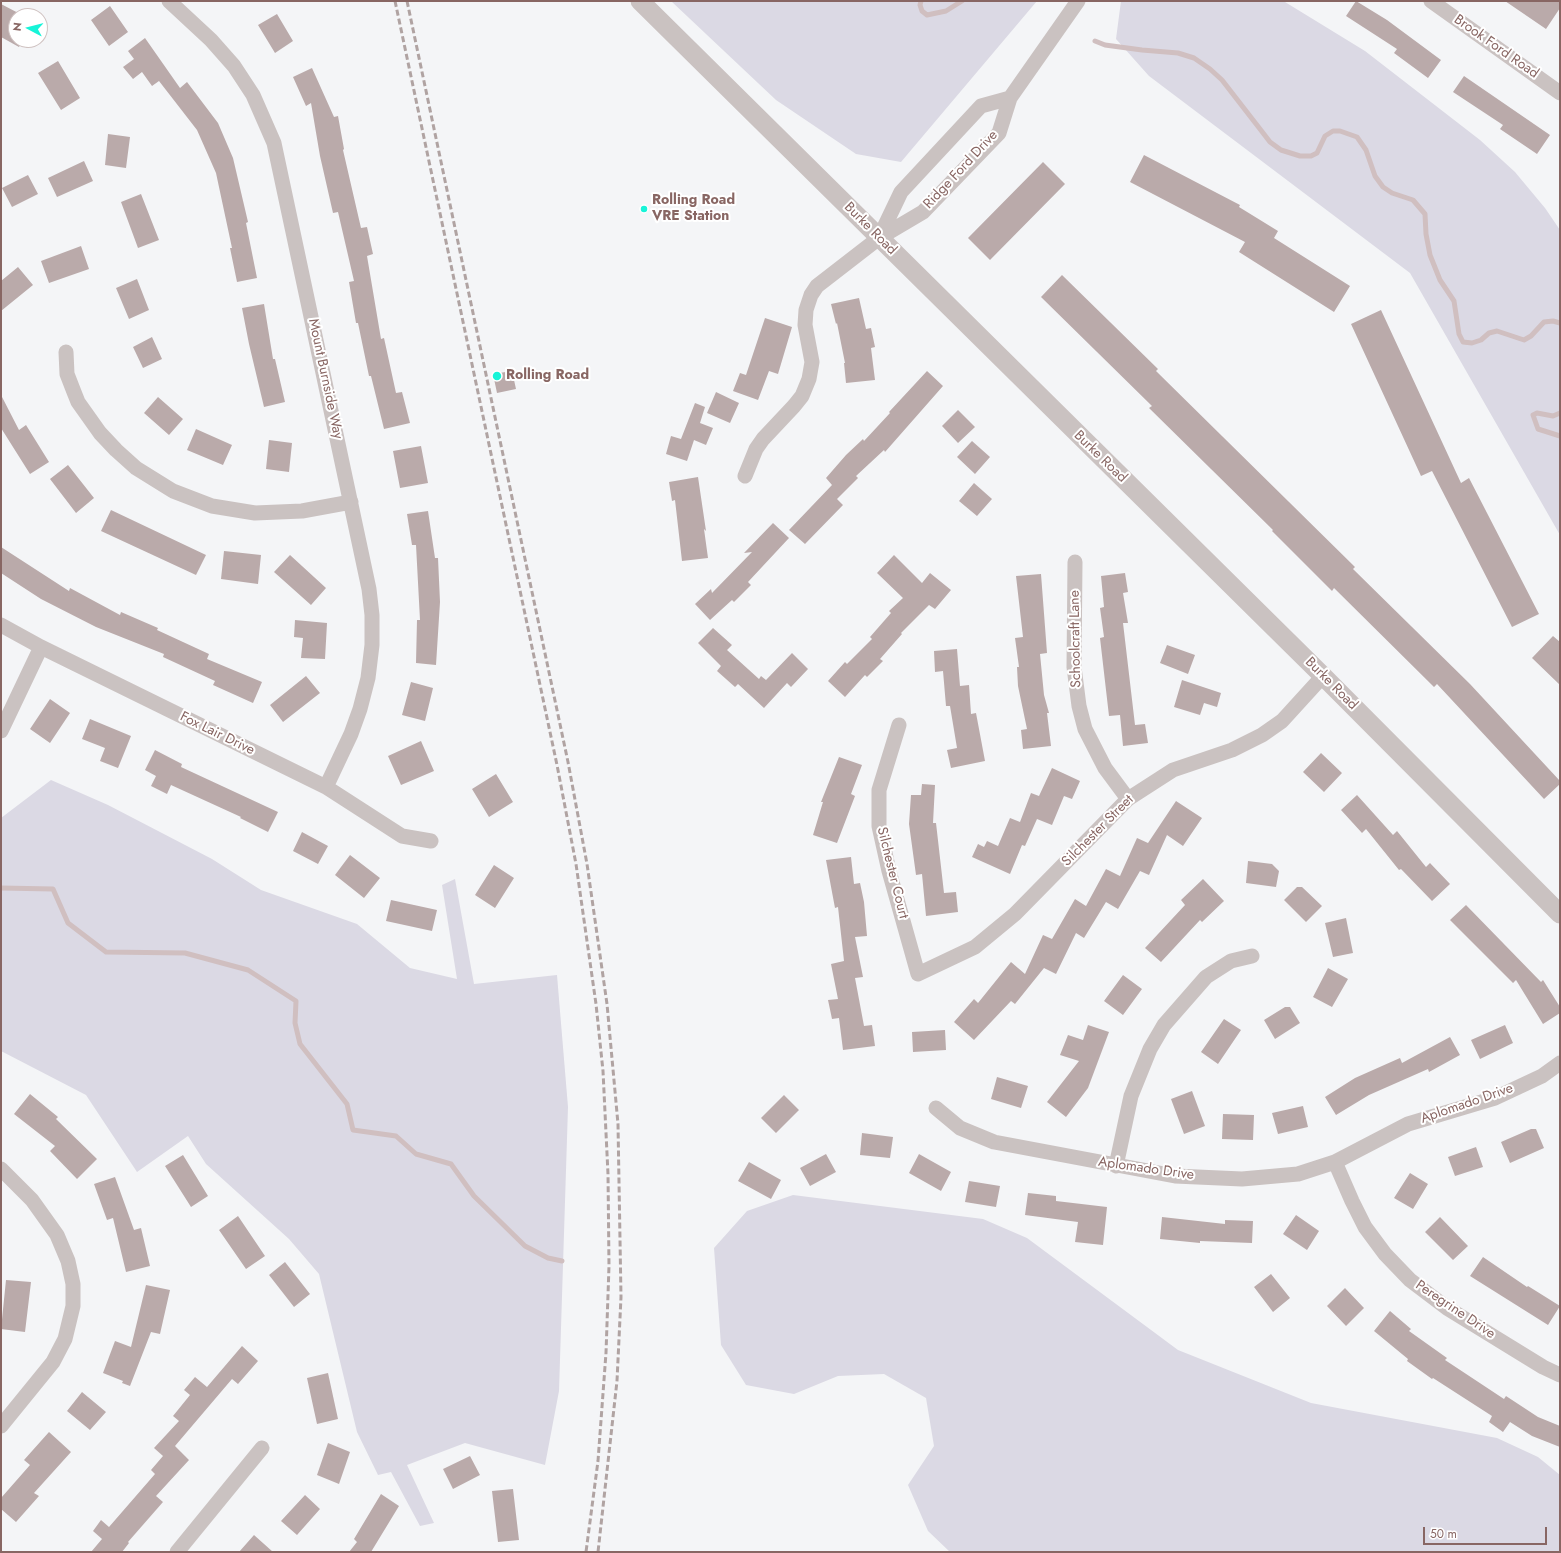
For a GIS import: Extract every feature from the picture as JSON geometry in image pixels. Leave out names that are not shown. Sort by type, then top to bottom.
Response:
[{"type":"street","name":"Mount Burnside Way","points":[[168,1],[211,40],[234,66],[253,95],[267,124],[280,163],[369,588],[372,615],[372,645],[368,678],[360,709],[351,734],[326,787]]},
{"type":"street","name":"Burke Road","points":[[640,1],[1324,676],[1560,914]]},
{"type":"street","name":"Ridge Ford Drive","points":[[879,238],[923,212],[999,133],[1010,98],[1078,1]]},
{"type":"street","name":"Brook Ford Road","points":[[1431,1],[1560,93]]},
{"type":"street","name":"Ridge Ford Drive","points":[[879,238],[901,192],[981,106],[1010,98]]},
{"type":"street","points":[[745,476],[756,449],[763,439],[802,396],[809,379],[812,362],[805,325],[806,310],[811,295],[817,286],[827,277],[856,257],[879,238]]},
{"type":"street","points":[[66,352],[67,374],[74,392],[100,433],[136,468],[173,492],[212,506],[255,513],[302,511],[351,502]]},
{"type":"street","name":"Schoolcraft Lane","points":[[1075,562],[1074,667],[1078,706],[1085,729],[1105,768],[1128,799]]},
{"type":"street","name":"Fox Lair Drive","points":[[1,625],[41,647],[326,787],[402,836],[431,841]]},
{"type":"street","points":[[1,731],[41,647]]},
{"type":"street","name":"Silchester Street","points":[[918,974],[975,947],[1015,914],[1128,799],[1172,770],[1232,750],[1262,735],[1282,721],[1324,676]]},
{"type":"street","name":"Silchester Court","points":[[899,726],[879,790],[879,826],[889,871],[918,974]]},
{"type":"street","points":[[1116,1166],[1131,1096],[1150,1049],[1164,1025],[1206,977],[1231,961],[1252,956]]},
{"type":"street","name":"Aplomado Drive","points":[[936,1108],[960,1128],[994,1142],[1175,1176],[1242,1179],[1298,1174],[1335,1162],[1408,1124],[1495,1098],[1542,1076],[1560,1063]]},
{"type":"street","name":"Peregrine Drive","points":[[1335,1162],[1365,1227],[1386,1254],[1410,1280],[1447,1308],[1543,1367],[1560,1375]]},
{"type":"street","points":[[1,1169],[32,1200],[57,1235],[68,1261],[73,1284],[73,1306],[65,1339],[53,1362],[1,1426]]},
{"type":"street","points":[[177,1552],[262,1448]]},
{"type":"shaded area","points":[[671,1],[1037,1],[901,162],[856,154],[776,100]]},
{"type":"shaded area","points":[[1121,1],[1285,2],[1365,51],[1480,140],[1515,172],[1545,208],[1560,230],[1560,535],[1410,273],[1149,76],[1116,39]]},
{"type":"shaded area","points":[[51,780],[108,805],[212,859],[261,890],[357,924],[410,968],[457,979],[442,885],[455,879],[474,984],[557,975],[568,1107],[559,1391],[545,1465],[465,1443],[407,1465],[434,1523],[420,1526],[391,1472],[378,1475],[357,1432],[319,1274],[289,1239],[206,1164],[188,1136],[137,1172],[86,1095],[1,1051],[1,818]]},
{"type":"shaded area","points":[[793,1195],[983,1219],[1027,1238],[1178,1350],[1311,1403],[1497,1438],[1538,1457],[1560,1475],[1560,1552],[950,1552],[928,1531],[908,1485],[934,1446],[926,1398],[884,1374],[838,1376],[794,1394],[746,1385],[721,1345],[714,1248],[747,1211]]},
{"type":"building","points":[[1356,1],[1387,20],[1441,60],[1428,78],[1394,53],[1397,49],[1346,16]]},
{"type":"building","points":[[1505,1],[1560,1],[1560,8],[1546,29]]},
{"type":"building","points":[[1,4],[9,8],[8,41],[1,37]]},
{"type":"building","points":[[110,6],[128,32],[109,46],[91,20]]},
{"type":"building","points":[[277,14],[293,41],[275,53],[258,25]]},
{"type":"building","points":[[145,38],[180,88],[187,82],[218,123],[233,158],[248,222],[246,223],[257,278],[237,282],[230,248],[232,248],[216,173],[197,130],[159,81],[152,86],[142,72],[133,79],[123,67],[134,59],[128,51]]},
{"type":"building","points":[[58,61],[80,98],[61,110],[38,73]]},
{"type":"building","points":[[312,68],[334,117],[338,116],[343,150],[361,228],[367,227],[373,254],[367,256],[381,339],[384,338],[396,393],[402,392],[410,423],[384,429],[371,376],[369,376],[358,323],[356,323],[349,282],[354,281],[338,212],[333,213],[320,156],[311,103],[306,106],[293,77]]},
{"type":"building","points":[[1464,76],[1550,135],[1537,154],[1500,129],[1503,125],[1453,92]]},
{"type":"building","points":[[108,134],[130,137],[126,168],[105,165]]},
{"type":"building","points":[[1144,155],[1240,205],[1239,207],[1278,231],[1274,238],[1350,286],[1334,312],[1239,252],[1245,242],[1130,182]]},
{"type":"building","points":[[84,161],[93,181],[57,197],[48,178]]},
{"type":"building","points":[[1043,162],[1065,184],[990,260],[968,238]]},
{"type":"building","points":[[28,175],[38,194],[12,207],[2,188]]},
{"type":"building","points":[[141,194],[159,240],[138,248],[121,202]]},
{"type":"building","points":[[81,246],[89,269],[49,283],[41,261]]},
{"type":"building","points":[[18,267],[33,285],[1,311],[1,281]]},
{"type":"building","points":[[1062,275],[1158,369],[1156,371],[1355,567],[1353,569],[1470,684],[1560,781],[1560,784],[1544,799],[1437,684],[1434,687],[1334,588],[1332,591],[1272,531],[1273,530],[1149,408],[1152,406],[1041,297]]},
{"type":"building","points":[[137,279],[149,310],[129,319],[116,288]]},
{"type":"building","points":[[859,298],[866,329],[871,328],[875,347],[871,348],[875,380],[846,383],[845,363],[837,323],[836,324],[831,304]]},
{"type":"building","points":[[264,304],[273,359],[275,359],[285,402],[264,407],[242,308]]},
{"type":"building","points":[[1381,310],[1461,483],[1469,478],[1539,614],[1512,627],[1432,471],[1421,476],[1351,324]]},
{"type":"building","points":[[765,318],[792,327],[778,374],[769,371],[758,400],[733,391],[740,373],[746,375]]},
{"type":"building","points":[[152,337],[162,359],[143,368],[133,347]]},
{"type":"building","points":[[512,371],[516,389],[497,393],[493,374]]},
{"type":"building","points":[[927,371],[943,386],[885,452],[884,450],[856,476],[858,478],[837,499],[843,505],[805,544],[789,530],[832,485],[826,478],[846,455],[863,439],[864,441]]},
{"type":"building","points":[[716,392],[739,403],[730,423],[707,413]]},
{"type":"building","points":[[1,395],[19,430],[26,425],[49,462],[30,474],[1,428]]},
{"type":"building","points":[[158,397],[183,419],[169,435],[144,413]]},
{"type":"building","points":[[695,403],[705,407],[700,423],[713,428],[706,445],[694,440],[687,461],[666,454],[671,436],[681,439]]},
{"type":"building","points":[[958,410],[975,427],[958,443],[942,426]]},
{"type":"building","points":[[196,429],[232,445],[223,465],[187,450]]},
{"type":"building","points":[[269,440],[292,443],[289,472],[266,469]]},
{"type":"building","points":[[972,441],[990,457],[975,474],[957,457]]},
{"type":"building","points":[[421,446],[428,483],[400,488],[393,451]]},
{"type":"building","points":[[68,465],[94,498],[76,513],[50,479]]},
{"type":"building","points":[[698,477],[706,531],[704,529],[708,558],[682,561],[675,500],[672,501],[669,482]]},
{"type":"building","points":[[974,483],[992,499],[977,516],[959,501]]},
{"type":"building","points":[[111,510],[206,555],[196,575],[101,531]]},
{"type":"building","points":[[428,511],[435,558],[438,558],[440,602],[436,665],[416,663],[417,620],[420,620],[416,545],[412,545],[407,514]]},
{"type":"building","points":[[773,523],[789,538],[748,582],[751,585],[734,602],[732,600],[710,620],[695,604],[711,589],[712,593],[752,552],[744,553]]},
{"type":"building","points":[[1,547],[69,591],[70,588],[120,615],[121,612],[158,628],[157,630],[209,654],[207,659],[262,682],[253,703],[213,685],[215,681],[163,657],[164,654],[96,627],[41,599],[1,573]]},
{"type":"building","points":[[224,551],[261,555],[258,584],[221,579]]},
{"type":"building","points":[[290,555],[326,588],[311,605],[274,572]]},
{"type":"building","points":[[894,555],[922,583],[930,573],[951,590],[935,609],[929,605],[901,633],[902,634],[880,659],[883,661],[867,677],[865,675],[845,697],[828,681],[845,662],[847,664],[872,639],[870,637],[891,613],[889,611],[903,598],[877,573]]},
{"type":"building","points":[[1125,573],[1128,592],[1123,593],[1128,623],[1123,623],[1135,725],[1145,724],[1148,743],[1123,746],[1120,715],[1109,716],[1100,638],[1104,637],[1100,608],[1104,607],[1101,576]]},
{"type":"building","points":[[1041,574],[1047,653],[1040,654],[1044,695],[1049,713],[1047,713],[1051,746],[1023,749],[1021,730],[1027,729],[1018,686],[1017,667],[1019,667],[1015,638],[1023,637],[1016,576]]},
{"type":"building","points":[[295,620],[327,623],[325,659],[301,658],[303,638],[294,637]]},
{"type":"building","points":[[713,628],[732,645],[727,650],[759,679],[761,676],[766,680],[792,653],[808,669],[791,687],[787,683],[764,708],[738,684],[735,687],[717,671],[721,666],[698,643]]},
{"type":"building","points":[[1553,636],[1560,642],[1560,685],[1532,658]]},
{"type":"building","points":[[1167,645],[1195,655],[1188,674],[1160,663]]},
{"type":"building","points":[[957,649],[960,686],[969,685],[971,714],[976,713],[985,761],[951,768],[947,750],[957,748],[950,706],[946,706],[943,671],[935,672],[934,651]]},
{"type":"building","points":[[306,676],[320,693],[283,722],[270,705]]},
{"type":"building","points":[[1182,680],[1221,693],[1217,707],[1204,703],[1200,715],[1174,707]]},
{"type":"building","points":[[411,682],[433,688],[425,721],[402,715]]},
{"type":"building","points":[[50,699],[70,713],[50,743],[30,729]]},
{"type":"building","points":[[90,719],[131,736],[118,768],[100,761],[105,748],[82,739]]},
{"type":"building","points":[[421,741],[434,771],[401,785],[388,756]]},
{"type":"building","points":[[155,750],[182,764],[181,767],[278,812],[268,832],[240,818],[241,817],[171,785],[167,794],[151,786],[156,776],[145,770]]},
{"type":"building","points":[[1321,753],[1342,773],[1324,792],[1303,772]]},
{"type":"building","points":[[839,757],[862,765],[851,794],[855,796],[837,843],[813,835],[823,802],[821,802]]},
{"type":"building","points":[[1052,768],[1080,781],[1072,799],[1064,796],[1052,825],[1037,819],[1025,846],[1022,845],[1010,874],[972,857],[978,844],[984,847],[987,841],[998,846],[1010,818],[1020,822],[1031,793],[1039,796]]},
{"type":"building","points":[[496,774],[513,802],[489,817],[472,789]]},
{"type":"building","points":[[922,784],[935,785],[933,823],[936,823],[944,893],[956,892],[958,912],[926,916],[922,874],[916,875],[909,824],[911,795],[921,795]]},
{"type":"building","points":[[1357,795],[1393,835],[1397,831],[1426,867],[1430,863],[1450,884],[1432,901],[1401,869],[1399,870],[1366,829],[1362,833],[1341,810]]},
{"type":"building","points":[[1176,801],[1202,818],[1183,846],[1167,835],[1149,875],[1140,871],[1118,909],[1106,902],[1084,938],[1076,933],[1056,974],[1044,968],[1015,1004],[1011,1001],[974,1040],[954,1022],[974,999],[978,1003],[1011,962],[1025,974],[1043,935],[1052,939],[1075,899],[1086,906],[1106,869],[1120,876],[1137,838],[1148,843]]},
{"type":"building","points":[[302,832],[328,846],[318,864],[293,851]]},
{"type":"building","points":[[350,855],[380,878],[364,898],[335,875]]},
{"type":"building","points":[[851,857],[854,884],[860,883],[864,902],[867,936],[855,937],[863,977],[855,978],[864,1026],[872,1025],[875,1046],[843,1050],[839,1018],[832,1019],[828,1000],[838,999],[831,964],[844,961],[838,907],[835,908],[826,860]]},
{"type":"building","points":[[1248,861],[1272,864],[1279,871],[1276,887],[1246,883]]},
{"type":"building","points":[[494,865],[514,878],[495,908],[475,895]]},
{"type":"building","points":[[1203,879],[1224,901],[1202,922],[1200,920],[1161,962],[1145,948],[1185,905],[1181,900]]},
{"type":"building","points":[[1297,887],[1302,887],[1322,906],[1306,922],[1284,900]]},
{"type":"building","points":[[391,900],[437,910],[432,931],[386,921]]},
{"type":"building","points":[[1466,905],[1541,982],[1543,980],[1560,1007],[1560,1013],[1543,1024],[1516,980],[1513,983],[1450,920]]},
{"type":"building","points":[[1346,918],[1353,953],[1333,957],[1325,923]]},
{"type":"building","points":[[1328,968],[1348,979],[1332,1007],[1313,997]]},
{"type":"building","points":[[1123,975],[1142,989],[1123,1015],[1104,1001]]},
{"type":"building","points":[[1285,1007],[1290,1007],[1300,1023],[1275,1039],[1264,1020]]},
{"type":"building","points":[[1224,1019],[1241,1030],[1218,1064],[1201,1052]]},
{"type":"building","points":[[1088,1025],[1109,1032],[1088,1088],[1066,1117],[1047,1102],[1079,1061],[1060,1055],[1068,1035],[1083,1040]]},
{"type":"building","points":[[1505,1025],[1513,1043],[1480,1059],[1471,1040]]},
{"type":"building","points":[[945,1030],[946,1050],[913,1052],[912,1032]]},
{"type":"building","points":[[1450,1037],[1460,1055],[1429,1072],[1428,1069],[1369,1095],[1336,1115],[1325,1097],[1355,1078],[1400,1058],[1402,1063]]},
{"type":"building","points":[[997,1077],[1028,1086],[1021,1108],[991,1099]]},
{"type":"building","points":[[1192,1091],[1205,1126],[1184,1134],[1171,1099]]},
{"type":"building","points":[[30,1094],[58,1117],[56,1119],[97,1159],[77,1179],[50,1151],[55,1146],[14,1114]]},
{"type":"building","points":[[784,1095],[799,1110],[776,1133],[761,1118]]},
{"type":"building","points":[[1303,1106],[1308,1127],[1278,1134],[1272,1113]]},
{"type":"building","points":[[1223,1114],[1254,1115],[1253,1140],[1222,1139]]},
{"type":"building","points":[[1531,1129],[1536,1129],[1544,1148],[1510,1163],[1501,1142]]},
{"type":"building","points":[[862,1133],[893,1137],[890,1158],[860,1155]]},
{"type":"building","points":[[1476,1147],[1483,1167],[1455,1176],[1448,1157]]},
{"type":"building","points":[[826,1154],[836,1172],[810,1186],[800,1168]]},
{"type":"building","points":[[919,1154],[951,1172],[941,1191],[909,1173]]},
{"type":"building","points":[[183,1155],[208,1196],[191,1207],[165,1166]]},
{"type":"building","points":[[749,1162],[781,1180],[771,1199],[738,1181]]},
{"type":"building","points":[[1410,1173],[1428,1184],[1413,1209],[1394,1198]]},
{"type":"building","points":[[115,1177],[134,1230],[141,1228],[150,1266],[126,1272],[113,1218],[107,1220],[94,1184]]},
{"type":"building","points":[[969,1181],[1000,1186],[996,1207],[965,1202]]},
{"type":"building","points":[[1028,1193],[1056,1196],[1056,1201],[1107,1207],[1103,1245],[1075,1242],[1078,1222],[1025,1215]]},
{"type":"building","points":[[1296,1215],[1319,1231],[1307,1250],[1283,1234]]},
{"type":"building","points":[[238,1216],[265,1256],[246,1269],[219,1230]]},
{"type":"building","points":[[1162,1217],[1225,1224],[1225,1220],[1253,1221],[1252,1243],[1200,1241],[1200,1243],[1160,1239]]},
{"type":"building","points":[[1440,1217],[1468,1246],[1453,1260],[1425,1232]]},
{"type":"building","points":[[1483,1257],[1527,1287],[1528,1286],[1560,1306],[1548,1325],[1470,1276]]},
{"type":"building","points":[[285,1262],[310,1294],[294,1307],[269,1275]]},
{"type":"building","points":[[1271,1274],[1290,1298],[1273,1312],[1254,1287]]},
{"type":"building","points":[[6,1280],[31,1282],[25,1332],[1,1329]]},
{"type":"building","points":[[146,1285],[170,1290],[160,1334],[151,1332],[130,1386],[122,1383],[123,1381],[103,1373],[115,1341],[131,1347]]},
{"type":"building","points":[[1345,1288],[1364,1308],[1346,1326],[1327,1306]]},
{"type":"building","points":[[1390,1311],[1411,1329],[1409,1331],[1447,1358],[1445,1360],[1504,1399],[1506,1396],[1538,1417],[1560,1426],[1560,1447],[1532,1436],[1510,1422],[1503,1432],[1489,1422],[1492,1416],[1433,1378],[1432,1379],[1407,1361],[1408,1359],[1374,1331]]},
{"type":"building","points":[[242,1346],[258,1361],[238,1384],[232,1379],[175,1446],[189,1460],[156,1496],[163,1502],[128,1542],[129,1543],[122,1552],[91,1552],[102,1539],[93,1531],[101,1520],[109,1527],[155,1474],[151,1470],[163,1456],[154,1448],[179,1421],[173,1416],[190,1395],[184,1390],[195,1377],[207,1387]]},
{"type":"building","points":[[328,1373],[338,1419],[317,1424],[307,1378]]},
{"type":"building","points":[[82,1392],[106,1412],[90,1430],[67,1411]]},
{"type":"building","points":[[49,1432],[71,1452],[34,1493],[39,1496],[16,1522],[1,1509],[1,1498],[30,1465],[24,1460]]},
{"type":"building","points":[[328,1443],[350,1452],[339,1484],[317,1475]]},
{"type":"building","points":[[470,1456],[480,1475],[453,1489],[443,1469]]},
{"type":"building","points":[[513,1489],[519,1540],[498,1542],[492,1491]]},
{"type":"building","points":[[381,1494],[399,1506],[371,1552],[349,1552],[357,1542],[354,1539]]},
{"type":"building","points":[[305,1495],[320,1509],[297,1535],[281,1521]]},
{"type":"building","points":[[254,1535],[273,1552],[239,1552]]},
{"type":"waterway","points":[[921,1],[920,5],[922,11],[927,15],[946,11],[962,1]]},
{"type":"waterway","points":[[1095,41],[1105,45],[1178,53],[1194,58],[1210,69],[1222,80],[1270,142],[1281,150],[1300,156],[1311,156],[1317,153],[1325,136],[1333,131],[1340,131],[1357,137],[1366,150],[1375,176],[1383,187],[1392,193],[1413,200],[1425,214],[1426,234],[1430,255],[1440,280],[1454,301],[1459,334],[1463,342],[1472,343],[1481,340],[1489,333],[1497,331],[1524,340],[1531,336],[1544,322],[1553,321],[1560,323]]},
{"type":"waterway","points":[[1560,413],[1553,416],[1537,413],[1533,415],[1538,429],[1560,436]]},
{"type":"waterway","points":[[1,888],[53,889],[68,923],[106,952],[185,953],[248,970],[296,1001],[295,1023],[300,1044],[347,1104],[353,1130],[396,1136],[416,1154],[451,1164],[474,1196],[525,1246],[548,1258],[562,1261]]},
{"type":"railway","points":[[395,1],[557,765],[576,864],[596,1004],[603,1071],[608,1174],[609,1266],[606,1353],[598,1461],[586,1552]]},
{"type":"railway","points":[[407,1],[568,762],[587,864],[607,1004],[618,1124],[621,1297],[617,1381],[598,1552]]},
{"type":"place","name":"Rolling Road VRE Station","points":[[644,209]]},
{"type":"place","name":"Rolling Road","points":[[497,376]]}]
